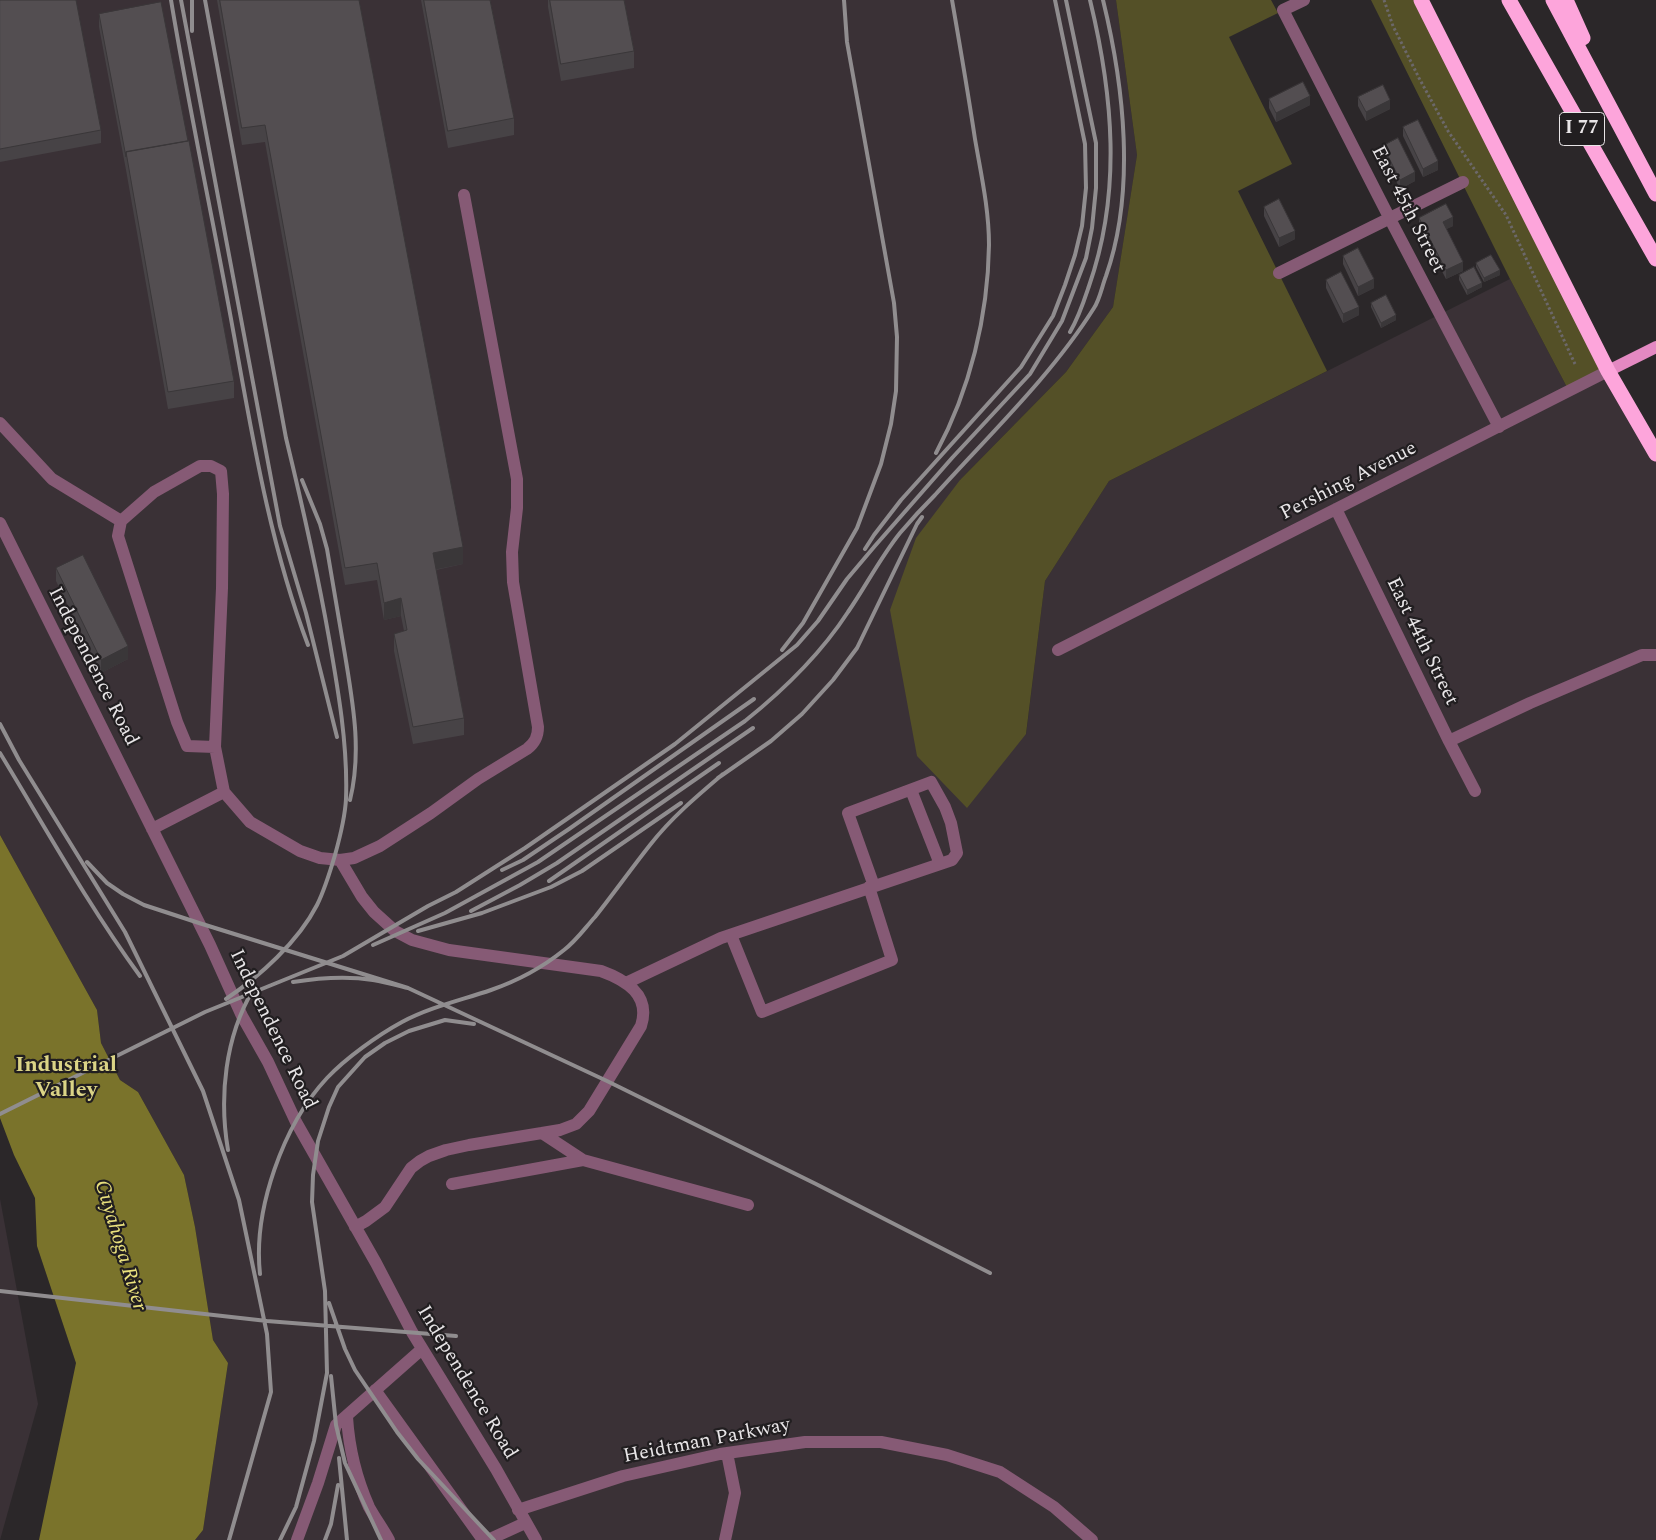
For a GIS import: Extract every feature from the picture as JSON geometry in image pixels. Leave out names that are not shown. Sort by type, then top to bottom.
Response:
[{"type":"highway","points":[[1421,0],[1608,371],[1656,454]]},
{"type":"highway","name":"I 77","points":[[1509,0],[1656,258]]},
{"type":"highway","name":"I 77","points":[[1552,0],[1656,194]]},
{"type":"highway","points":[[1566,0],[1624,136]]},
{"type":"main road","name":"Pershing Avenue","points":[[1608,371],[1656,347]]},
{"type":"street","name":"East 45th Street","points":[[1304,0],[1283,10],[1499,426]]},
{"type":"street","points":[[1278,273],[1463,182]]},
{"type":"street","points":[[216,747],[188,746],[177,722],[118,536],[121,520],[154,492],[200,466],[211,466],[221,471],[223,494],[222,588],[216,747],[224,792],[250,822],[300,851],[320,858],[340,860],[354,858],[380,846],[527,749],[534,744],[538,736],[513,582],[512,552],[517,494],[516,472],[464,195]]},
{"type":"street","name":"Pershing Avenue","points":[[1058,650],[1608,371]]},
{"type":"street","points":[[0,423],[52,479],[121,520]]},
{"type":"street","name":"East 44th Street","points":[[1336,509],[1475,791]]},
{"type":"street","name":"Independence Road","points":[[0,523],[6,550],[152,829],[210,944],[242,1016],[268,1062],[296,1122],[422,1348],[496,1469],[536,1540]]},
{"type":"street","points":[[1449,741],[1530,702],[1642,655],[1656,655]]},
{"type":"street","points":[[626,983],[731,935],[871,886],[952,860],[956,857],[957,853],[951,823],[945,807],[931,782],[848,813],[871,886],[892,960],[762,1012],[731,935]]},
{"type":"street","points":[[911,790],[940,864]]},
{"type":"street","points":[[152,829],[224,792]]},
{"type":"street","points":[[340,860],[362,898],[374,912],[395,931],[412,940],[449,950],[593,970],[614,976],[635,990],[641,999],[645,1015],[641,1026],[589,1111],[582,1119],[569,1128],[446,1150],[420,1161],[407,1173],[386,1207],[355,1227]]},
{"type":"street","points":[[542,1133],[583,1160],[748,1205]]},
{"type":"street","points":[[452,1184],[583,1160]]},
{"type":"street","points":[[298,1540],[336,1425],[422,1348]]},
{"type":"street","points":[[375,1390],[482,1540]]},
{"type":"street","points":[[347,1417],[349,1444],[356,1473],[369,1506],[389,1540]]},
{"type":"street","name":"Heidtman Parkway","points":[[518,1510],[623,1476],[727,1453],[805,1442],[881,1442],[947,1455],[1000,1472],[1054,1507],[1092,1540]]},
{"type":"street","points":[[725,1540],[735,1493],[727,1453]]},
{"type":"street","points":[[488,1540],[525,1522]]},
{"type":"path","points":[[1384,0],[1393,26],[1448,131],[1506,215],[1575,364]]},
{"type":"shaded area","points":[[0,0],[1116,0],[1137,155],[1113,307],[1066,372],[960,480],[1026,735],[1045,581],[1109,481],[1510,279],[1569,391],[1608,371],[1656,454],[1656,1540],[195,1540],[203,1530],[228,1363],[213,1340],[195,1227],[184,1175],[138,1092],[120,1080],[101,1043],[97,1010],[0,835]]},
{"type":"shaded area","points":[[1116,0],[1271,0],[1278,13],[1229,37],[1292,164],[1238,191],[1327,371],[1109,481],[1045,581],[1026,734],[967,808],[917,756],[890,610],[916,538],[960,480],[1066,372],[1113,307],[1137,155]]},
{"type":"shaded area","points":[[1371,0],[1421,0],[1608,371],[1569,391],[1510,279]]},
{"type":"shaded area","points":[[0,1199],[38,1404],[0,1540]]},
{"type":"water","name":"Cuyahoga River","points":[[0,835],[97,1010],[101,1043],[120,1080],[138,1092],[184,1175],[195,1227],[213,1340],[228,1363],[203,1530],[195,1540],[39,1540],[76,1363],[37,1246],[35,1198],[14,1155],[0,1118]]},
{"type":"building","points":[[0,0],[76,0],[101,130],[0,149]]},
{"type":"building","points":[[220,0],[359,0],[463,547],[433,553],[464,718],[413,727],[394,634],[407,630],[401,598],[384,603],[377,563],[345,568],[265,125],[242,128]]},
{"type":"building","points":[[424,0],[490,0],[514,118],[448,131]]},
{"type":"building","points":[[550,0],[624,0],[634,51],[561,64]]},
{"type":"building","points":[[161,2],[188,141],[126,152],[126,157],[99,14]]},
{"type":"building","points":[[1303,82],[1310,96],[1276,113],[1269,99]]},
{"type":"building","points":[[1383,85],[1390,100],[1366,112],[1358,97]]},
{"type":"building","points":[[1418,120],[1438,161],[1423,169],[1403,127]]},
{"type":"building","points":[[1398,138],[1415,172],[1400,180],[1383,146]]},
{"type":"building","points":[[189,141],[234,381],[168,392],[126,152]]},
{"type":"building","points":[[1279,199],[1295,231],[1279,238],[1264,207]]},
{"type":"building","points":[[1446,204],[1453,217],[1443,222],[1463,262],[1446,270],[1419,218]]},
{"type":"building","points":[[1358,248],[1374,279],[1358,287],[1343,256]]},
{"type":"building","points":[[1491,255],[1500,270],[1484,278],[1476,263]]},
{"type":"building","points":[[1474,267],[1482,283],[1467,290],[1459,275]]},
{"type":"building","points":[[1341,272],[1359,307],[1343,314],[1326,280]]},
{"type":"building","points":[[1386,295],[1396,315],[1381,323],[1371,303]]},
{"type":"building","points":[[83,555],[128,646],[101,660],[56,568]]},
{"type":"railway","points":[[171,0],[252,436],[281,563],[308,645]]},
{"type":"railway","points":[[181,0],[280,526],[306,613],[337,737]]},
{"type":"railway","points":[[192,0],[192,31]]},
{"type":"railway","points":[[205,0],[286,438],[309,537],[329,638],[342,718],[346,779],[345,806],[340,834],[329,874],[317,905],[300,932],[289,945],[265,969],[226,999]]},
{"type":"railway","points":[[782,650],[803,623],[857,528],[881,464],[891,424],[896,391],[897,337],[894,303],[847,42],[844,0]]},
{"type":"railway","points":[[936,453],[958,404],[975,352],[985,299],[989,245],[988,218],[952,0]]},
{"type":"railway","points":[[865,549],[901,500],[1021,367],[1053,316],[1065,285],[1082,226],[1086,188],[1085,144],[1055,0]]},
{"type":"railway","points":[[0,1114],[205,1012],[343,956],[428,906],[456,892],[525,848],[675,744],[797,645],[818,621],[847,579],[874,547],[952,458],[1030,374],[1062,321],[1086,258],[1092,228],[1096,188],[1096,143],[1066,0]]},
{"type":"railway","points":[[1070,332],[1083,303],[1099,251],[1110,179],[1108,107],[1098,36],[1090,0]]},
{"type":"railway","points":[[373,945],[445,913],[538,862],[760,709],[788,684],[826,643],[900,533],[1019,404],[1059,357],[1098,301],[1115,243],[1121,209],[1124,174],[1124,138],[1121,103],[1117,67],[1103,0]]},
{"type":"railway","points":[[302,480],[320,524],[327,549],[351,691],[356,746],[354,782],[350,800]]},
{"type":"railway","points":[[718,778],[771,741],[802,714],[833,680],[857,648],[922,517]]},
{"type":"railway","points":[[502,870],[523,860],[569,829],[754,699]]},
{"type":"railway","points":[[0,724],[19,760],[125,932],[203,1091],[239,1200],[267,1334],[271,1392],[229,1540]]},
{"type":"railway","points":[[471,911],[557,863],[753,728]]},
{"type":"railway","points":[[0,753],[85,894],[140,976]]},
{"type":"railway","points":[[549,881],[719,763]]},
{"type":"railway","points":[[260,1274],[261,1223],[274,1170],[297,1119],[311,1097],[327,1078],[363,1047],[402,1022],[435,1008],[510,982],[539,968],[556,956],[572,943],[595,917],[650,845],[675,816],[723,774]]},
{"type":"railway","points":[[418,931],[482,913],[551,887],[582,871],[681,803]]},
{"type":"railway","points":[[87,862],[107,883],[144,905],[408,988],[353,978],[293,982]]},
{"type":"railway","points":[[408,988],[607,1081],[816,1184],[990,1273]]},
{"type":"railway","points":[[228,1150],[224,1109],[230,1047],[236,1027],[253,990]]},
{"type":"railway","points":[[280,1540],[296,1507],[314,1441],[327,1373],[325,1291],[312,1202],[313,1175],[318,1141],[329,1107],[338,1087],[365,1057],[385,1043],[409,1031],[445,1020],[474,1024]]},
{"type":"railway","points":[[0,1291],[267,1321],[456,1336]]},
{"type":"railway","points":[[329,1303],[345,1349],[355,1370],[397,1432],[418,1459],[494,1540]]},
{"type":"railway","points":[[331,1376],[336,1425],[345,1463],[381,1540]]},
{"type":"railway","points":[[339,1458],[347,1540]]},
{"type":"railway","points":[[325,1540],[331,1524],[338,1485]]},
{"type":"district","name":"Industrial Valley","points":[[66,1080]]}]
